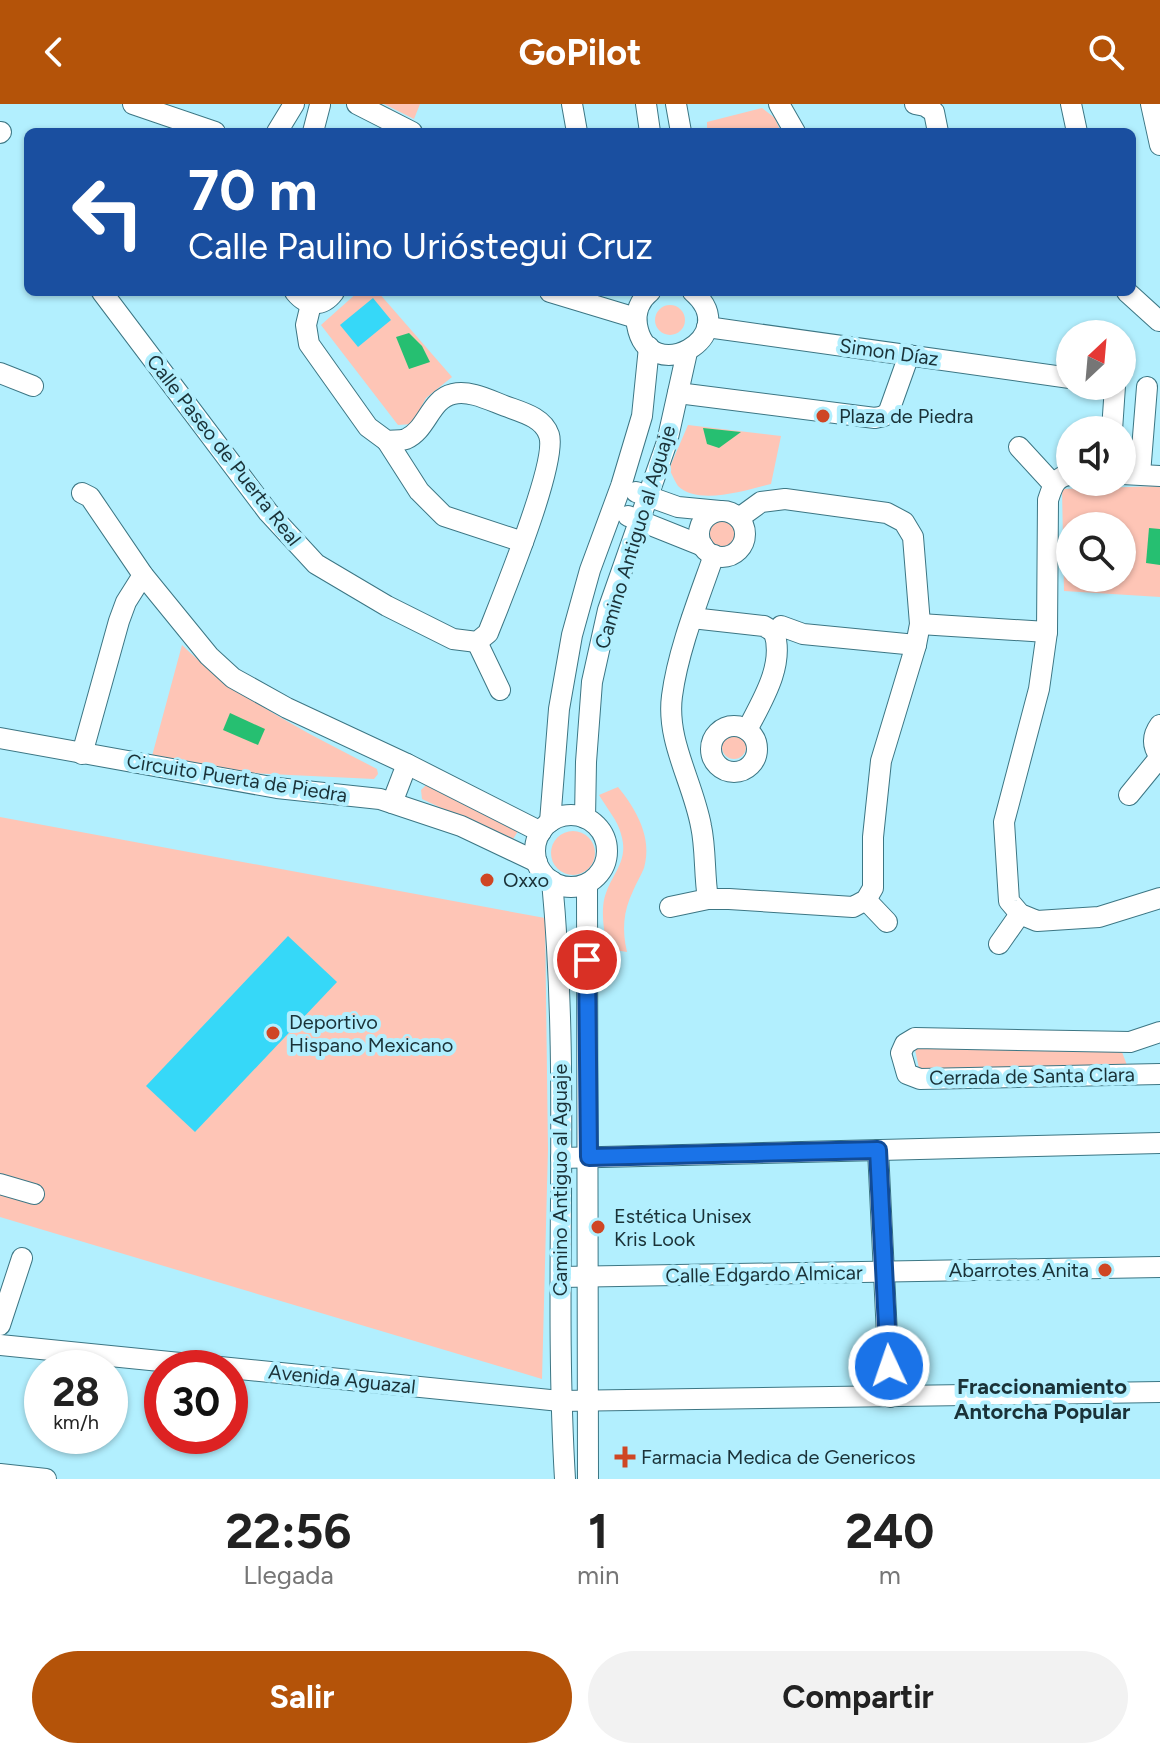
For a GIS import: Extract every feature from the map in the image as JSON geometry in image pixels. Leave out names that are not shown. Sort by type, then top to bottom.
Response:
[{"type":"street","points":[[133,104],[203,128]]},
{"type":"street","points":[[279,128],[294,104]]},
{"type":"street","points":[[314,104],[327,104]]},
{"type":"street","points":[[357,104],[404,128]]},
{"type":"street","points":[[572,104],[576,128]]},
{"type":"street","points":[[649,128],[646,104],[654,104]]},
{"type":"street","points":[[676,104],[680,128]]},
{"type":"street","points":[[779,104],[793,128]]},
{"type":"street","points":[[1071,104],[1076,128]]},
{"type":"street","points":[[1151,104],[1160,145]]},
{"type":"street","points":[[314,128],[320,105]]},
{"type":"street","points":[[923,105],[934,112],[937,128]]},
{"type":"street","name":"Calle Paseo de Puerta Real","points":[[105,296],[268,512],[316,564],[387,606],[453,639],[477,642]]},
{"type":"street","points":[[330,296],[324,302],[303,298],[309,344],[368,427],[387,441],[419,491],[444,516],[523,542]]},
{"type":"street","points":[[563,296],[636,318]]},
{"type":"street","points":[[647,296],[636,318],[641,339],[649,347],[667,355],[687,352],[700,342],[707,327],[703,302],[697,296]]},
{"type":"street","points":[[1131,296],[1159,321]]},
{"type":"street","name":"Simon Díaz","points":[[707,327],[1056,376]]},
{"type":"street","name":"Camino Antiguo al Aguaje","points":[[546,827],[559,709],[572,635],[590,570],[613,510],[642,416],[649,347]]},
{"type":"street","name":"Camino Antiguo al Aguaje","points":[[585,818],[592,682],[608,610],[667,442],[687,352]]},
{"type":"street","points":[[678,393],[875,418],[889,411],[909,355]]},
{"type":"street","points":[[0,373],[33,386]]},
{"type":"street","points":[[1141,474],[1142,430],[1154,387]]},
{"type":"street","points":[[387,441],[407,438],[426,420],[441,397],[455,393],[471,393],[537,418],[549,436],[549,458],[523,542],[488,633],[477,642],[500,690]]},
{"type":"street","points":[[1019,447],[1056,476]]},
{"type":"street","points":[[613,510],[708,551],[734,554],[743,543],[745,530],[729,514],[678,507],[621,486]]},
{"type":"street","points":[[1056,488],[1048,500],[1047,632],[1039,689],[1004,822],[1009,901],[1020,914],[1037,921],[1099,917],[1160,898]]},
{"type":"street","points":[[82,493],[90,497],[143,575],[209,656],[233,678],[287,708],[546,827]]},
{"type":"street","points":[[670,907],[708,899],[853,907],[866,900],[873,888],[873,837],[881,761],[920,624],[913,537],[904,522],[887,513],[785,499],[761,502],[729,514],[707,516],[700,527],[699,534],[708,551],[672,697],[673,739],[694,793],[702,829],[708,899]]},
{"type":"street","points":[[82,754],[119,621],[126,602],[143,575]]},
{"type":"street","points":[[692,618],[764,626],[783,625],[803,634],[916,645]]},
{"type":"street","points":[[920,624],[1047,632]]},
{"type":"street","points":[[747,730],[772,673],[783,625]]},
{"type":"street","points":[[1129,795],[1160,757],[1153,742],[1154,733],[1160,725]]},
{"type":"street","name":"Circuito Puerta de Piedra","points":[[0,738],[277,788],[380,799],[461,826],[537,862]]},
{"type":"street","points":[[392,803],[407,764]]},
{"type":"street","points":[[561,817],[585,818],[603,834],[607,856],[596,877],[587,884],[563,886],[552,881],[541,870],[536,851],[546,827],[561,817]]},
{"type":"street","name":"Camino Antiguo al Aguaje","points":[[552,881],[557,932],[561,1158],[560,1401],[565,1479]]},
{"type":"street","name":"Camino Antiguo al Aguaje","points":[[587,884],[588,1479]]},
{"type":"street","points":[[866,900],[887,922]]},
{"type":"street","points":[[999,944],[1020,914]]},
{"type":"street","name":"Cerrada de Santa Clara","points":[[1160,1032],[1130,1042],[915,1038],[905,1044],[901,1053],[907,1074],[920,1079],[1160,1074]]},
{"type":"street","points":[[1130,1042],[1133,1074]]},
{"type":"street","points":[[561,1158],[1160,1143]]},
{"type":"street","points":[[878,1150],[890,1397]]},
{"type":"street","points":[[0,1184],[34,1194]]},
{"type":"street","points":[[0,1325],[22,1258]]},
{"type":"street","name":"Calle Edgardo Almicar","points":[[561,1277],[1160,1267]]},
{"type":"street","name":"Avenida Aguazal","points":[[0,1345],[560,1401],[1160,1392]]},
{"type":"street","points":[[0,1474],[46,1479]]},
{"type":"shaded area","points":[[384,104],[420,104],[414,119]]},
{"type":"shaded area","points":[[762,108],[775,118],[779,128],[707,128],[707,122]]},
{"type":"shaded area","points":[[354,296],[381,296],[452,377],[426,398],[412,424],[398,425],[321,325]]},
{"type":"shaded area","points":[[670,305],[681,309],[685,320],[681,331],[670,335],[659,331],[655,320],[659,309]]},
{"type":"shaded area","points":[[409,333],[422,346],[430,362],[409,369],[396,337]]},
{"type":"shaded area","points":[[688,425],[781,436],[771,484],[710,496],[687,492],[678,486],[669,469]]},
{"type":"shaded area","points":[[703,428],[741,432],[719,448],[707,444]]},
{"type":"shaded area","points":[[1160,486],[1160,597],[1080,592],[1136,592],[1136,512],[1062,512],[1062,496],[1136,496],[1136,487]]},
{"type":"shaded area","points":[[722,518],[733,523],[738,534],[733,545],[722,550],[711,545],[706,534],[711,523]]},
{"type":"shaded area","points":[[1149,528],[1160,529],[1160,565],[1146,563]]},
{"type":"shaded area","points":[[182,645],[251,699],[377,769],[378,774],[374,779],[251,773],[152,756]]},
{"type":"shaded area","points":[[230,713],[265,729],[258,745],[223,730]]},
{"type":"shaded area","points":[[734,735],[745,742],[746,747],[739,758],[734,759],[723,752],[722,747],[729,736]]},
{"type":"shaded area","points":[[429,782],[518,831],[512,841],[422,799],[421,790]]},
{"type":"shaded area","points":[[618,787],[637,814],[646,846],[644,868],[625,914],[627,952],[608,949],[603,921],[604,899],[620,865],[623,843],[617,824],[599,795]]},
{"type":"shaded area","name":"Deportivo Hispano Mexicano","points":[[0,817],[545,918],[548,1149],[542,1379],[0,1217]]},
{"type":"shaded area","points":[[573,831],[589,837],[595,853],[589,869],[573,875],[557,869],[551,853],[557,837]]},
{"type":"shaded area","points":[[914,1045],[1122,1052],[1128,1068],[920,1073]]},
{"type":"building","points":[[373,298],[391,320],[358,347],[340,325]]},
{"type":"building","points":[[288,936],[337,982],[195,1132],[146,1086]]},
{"type":"place","name":"Plaza de Piedra","points":[[823,416]]},
{"type":"place","name":"Oxxo","points":[[487,880]]},
{"type":"place","name":"Deportivo Hispano Mexicano","points":[[273,1033]]},
{"type":"place","name":"Estética Unisex Kris Look","points":[[598,1227]]},
{"type":"place","name":"Abarrotes Anita","points":[[1105,1270]]},
{"type":"place","name":"Farmacia Medica de Genericos","points":[[625,1457]]},
{"type":"district","name":"Fraccionamiento Antorcha Popular","points":[[1042,1398]]},
{"type":"route","points":[[587,960],[589,1157],[878,1150],[889,1366]]}]
